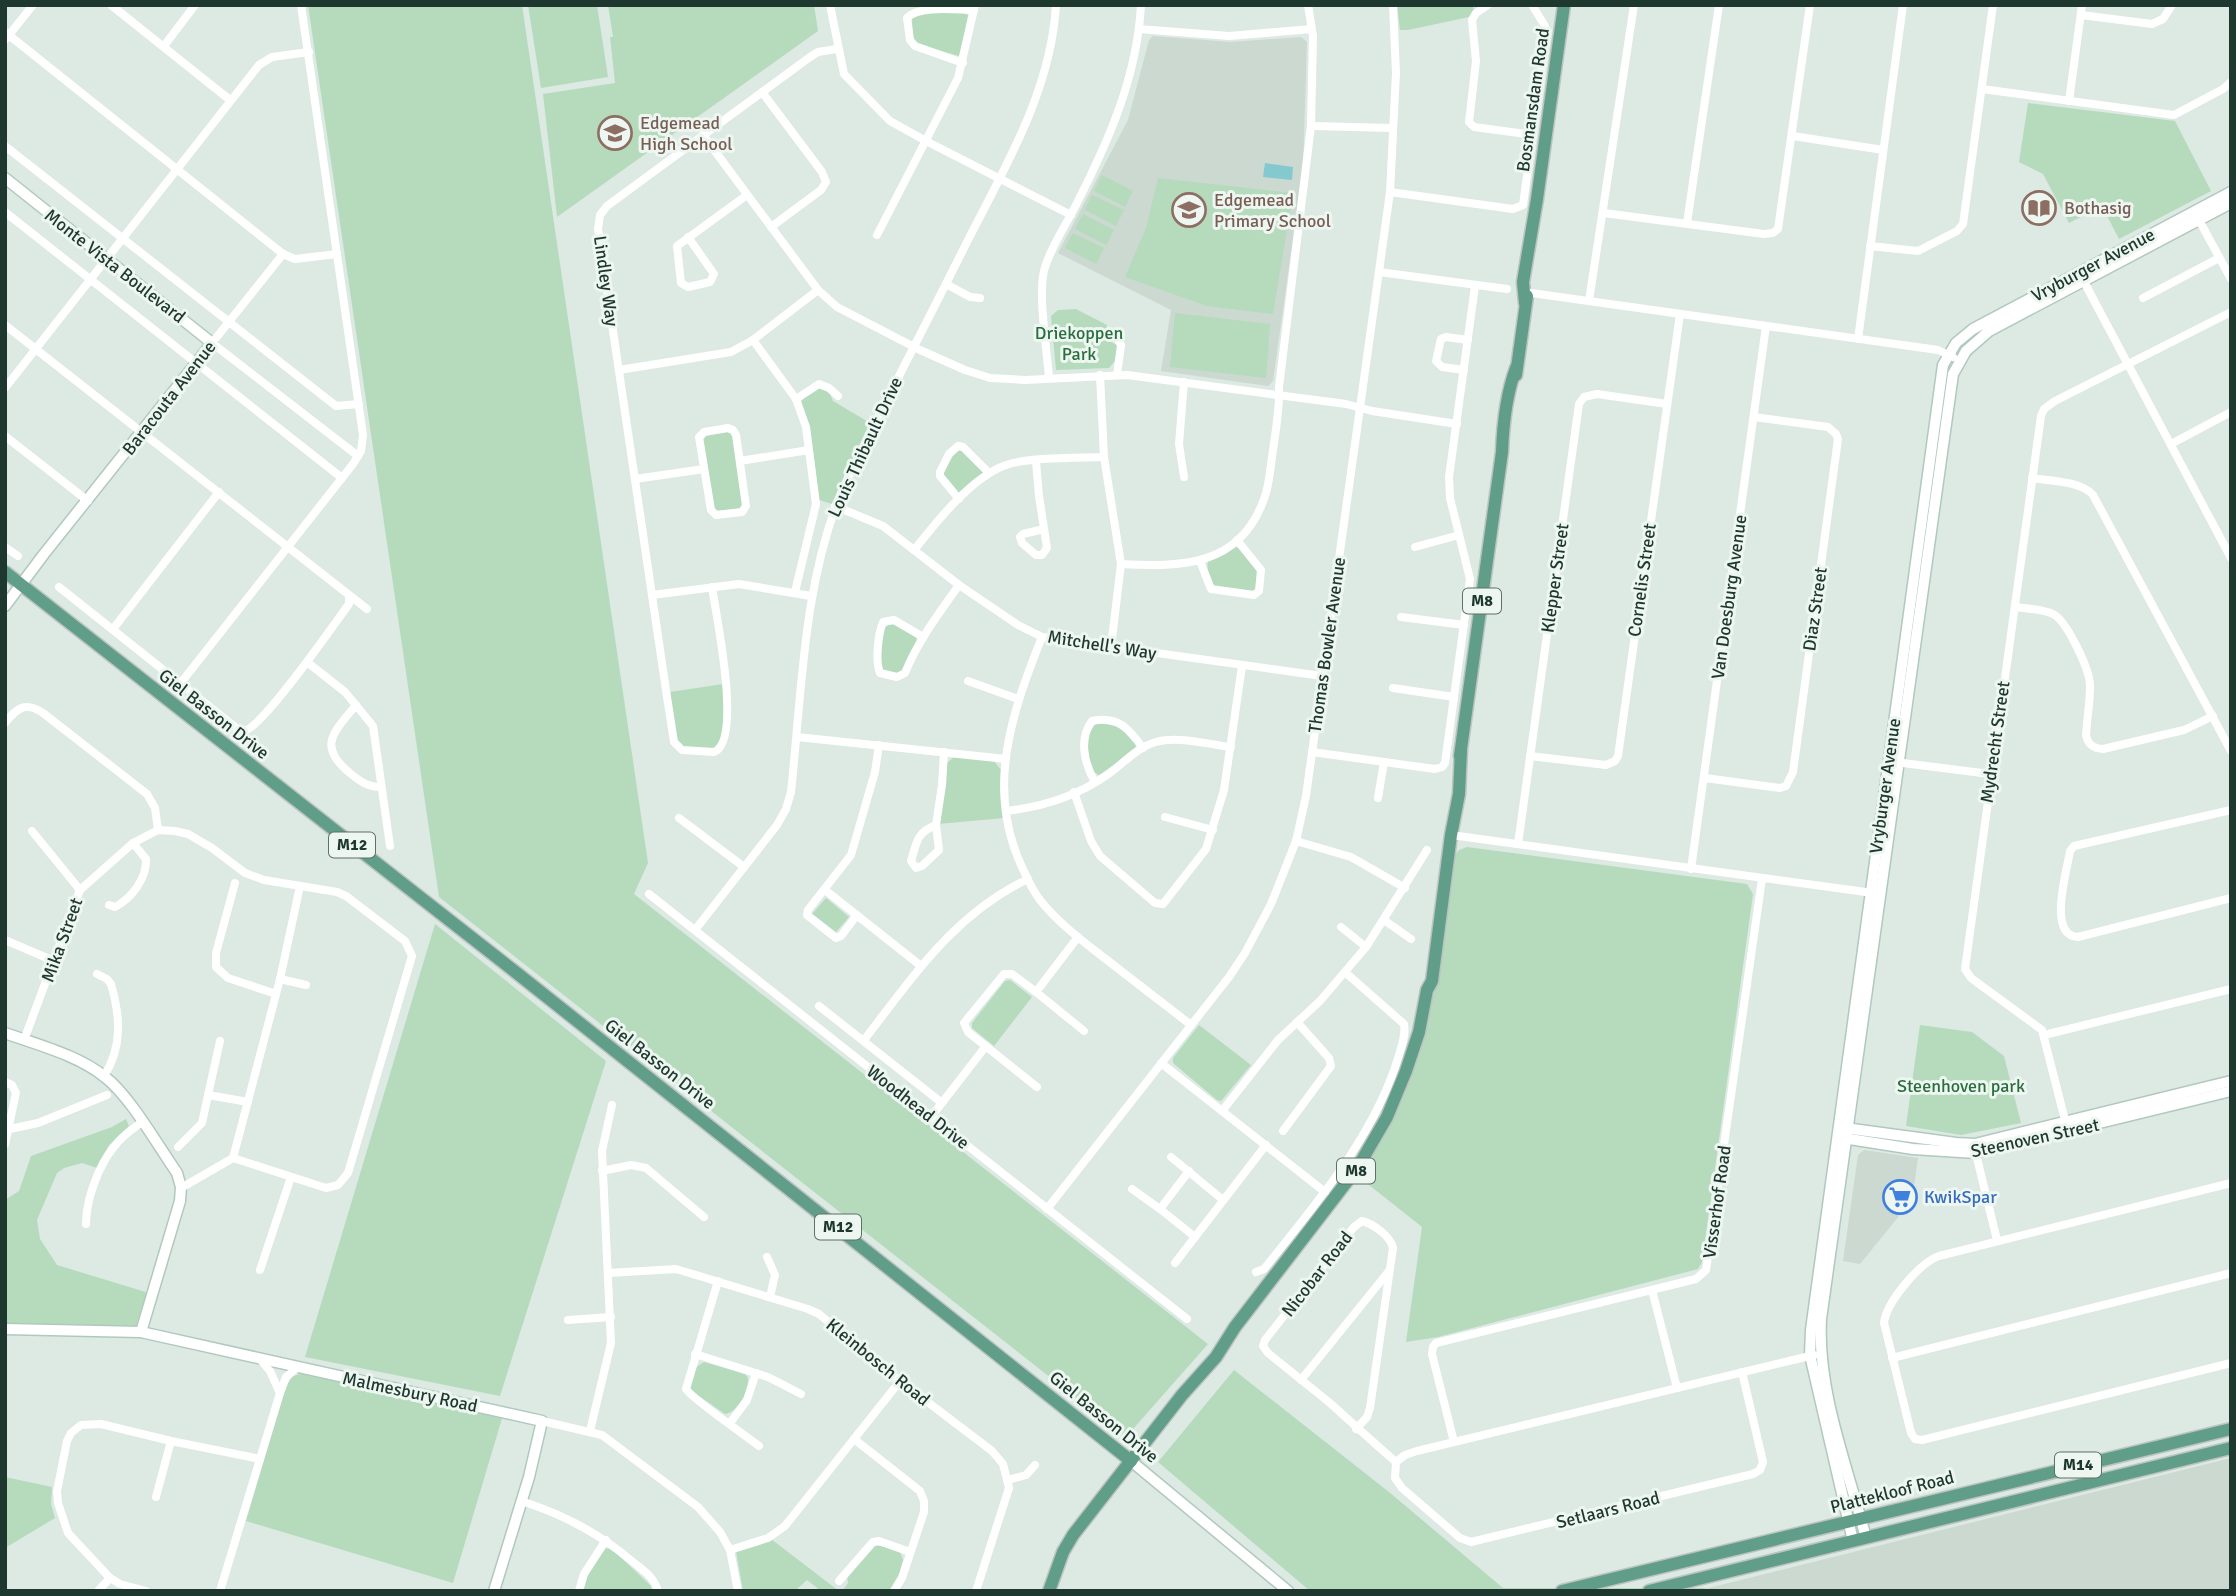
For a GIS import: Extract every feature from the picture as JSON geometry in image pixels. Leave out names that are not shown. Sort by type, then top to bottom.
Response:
[{"type":"main road","name":"Bosmansdam Road","points":[[1049,1591],[1060,1559],[1073,1535],[1182,1395],[1195,1371],[1235,1327],[1341,1192],[1372,1146],[1410,1062],[1427,990],[1433,981],[1451,835],[1451,793],[1461,750],[1502,452],[1516,388],[1531,199],[1564,5]]},
{"type":"main road","name":"Giel Basson Drive","points":[[5,572],[1132,1461]]},
{"type":"main road","name":"Plattekloof Road","points":[[1562,1591],[2231,1429]]},
{"type":"main road","name":"M14","points":[[1649,1591],[2231,1448]]},
{"type":"street","points":[[33,5],[7,36],[283,254],[295,259],[337,254]]},
{"type":"street","points":[[111,5],[230,100]]},
{"type":"street","points":[[164,46],[195,5]]},
{"type":"street","points":[[180,684],[342,478],[358,456],[363,441],[302,5]]},
{"type":"street","points":[[830,5],[844,74],[890,121],[1071,215]]},
{"type":"street","name":"Louis Thibault Drive","points":[[695,930],[777,825],[786,809],[791,792],[811,596],[817,563],[835,506],[1037,98],[1048,59],[1056,5]]},
{"type":"street","points":[[1049,378],[1043,274],[1100,159],[1118,115],[1129,78],[1141,5]]},
{"type":"street","points":[[1121,564],[1176,565],[1200,561],[1220,552],[1237,540],[1256,517],[1267,489],[1311,126],[1312,29],[1308,5]]},
{"type":"street","name":"Thomas Bowler Avenue","points":[[1047,1209],[1228,977],[1258,929],[1278,889],[1296,841],[1306,796],[1390,192],[1396,49],[1393,5]]},
{"type":"street","points":[[1488,5],[1476,13],[1472,20],[1476,51],[1469,122],[1474,127],[1533,135]]},
{"type":"street","points":[[1390,192],[1516,209],[1531,199],[1533,135],[1546,36],[1545,26],[1532,5]]},
{"type":"street","points":[[1590,301],[1634,5]]},
{"type":"street","points":[[1687,223],[1719,5]]},
{"type":"street","points":[[1604,212],[1764,234],[1776,231],[1781,220],[1810,5]]},
{"type":"street","points":[[1858,339],[1903,5]]},
{"type":"street","points":[[1870,246],[1919,251],[1957,231],[1963,224],[1993,5]]},
{"type":"street","points":[[2068,101],[2082,10],[2152,24],[2163,19],[2172,5]]},
{"type":"street","points":[[877,235],[958,78],[963,63],[975,8],[913,12],[907,18],[910,40],[915,46],[963,63]]},
{"type":"street","points":[[1139,29],[1229,36],[1312,29]]},
{"type":"street","name":"Lindley Way","points":[[712,587],[728,698],[724,745],[714,752],[682,750],[674,742],[599,220],[607,206],[810,57],[818,52],[837,50]]},
{"type":"street","points":[[5,388],[264,60],[309,52]]},
{"type":"street","points":[[1982,89],[2174,114],[2223,89],[2231,82]]},
{"type":"street","points":[[762,92],[822,172],[826,182],[821,190],[771,227]]},
{"type":"street","points":[[1311,126],[1393,128]]},
{"type":"street","points":[[703,135],[818,290],[837,307],[914,347],[981,376],[1008,380],[1117,375],[1279,395],[1457,424]]},
{"type":"street","points":[[1793,136],[1883,150]]},
{"type":"street","name":"Monte Vista Boulevard","points":[[5,146],[336,406],[359,404]]},
{"type":"street","name":"Monte Vista Boulevard","points":[[5,178],[358,456]]},
{"type":"street","name":"Vryburger Avenue","points":[[1859,1540],[1815,1354],[1875,894],[1952,378],[1959,360],[1975,341],[1989,331],[2231,192]]},
{"type":"street","points":[[688,237],[713,274],[710,282],[688,287],[681,283],[677,246],[688,237],[747,195]]},
{"type":"street","name":"Vryburger Avenue","points":[[1894,762],[1942,370],[1948,355],[1960,338],[1973,328],[2231,204]]},
{"type":"street","name":"Monte Vista Boulevard","points":[[5,212],[342,478]]},
{"type":"street","points":[[2199,220],[2231,279]]},
{"type":"street","name":"Baracouta Avenue","points":[[5,606],[283,254]]},
{"type":"street","points":[[2143,298],[2219,258]]},
{"type":"street","points":[[1379,272],[1507,289]]},
{"type":"street","points":[[2081,277],[2231,558]]},
{"type":"street","points":[[946,284],[970,297],[980,298]]},
{"type":"street","points":[[1312,752],[1435,769],[1442,767],[1445,760],[1470,579],[1449,486],[1475,286]]},
{"type":"street","points":[[619,370],[731,352],[752,340],[818,290]]},
{"type":"street","points":[[1525,296],[1590,301],[1938,349],[1959,360]]},
{"type":"street","points":[[2128,363],[2231,312]]},
{"type":"street","name":"Cornelis Street","points":[[1530,756],[1606,765],[1615,761],[1618,756],[1680,314]]},
{"type":"street","points":[[5,325],[367,609]]},
{"type":"street","name":"Van Doesburg Avenue","points":[[1691,869],[1766,326]]},
{"type":"street","points":[[1115,334],[1121,345],[1117,375]]},
{"type":"street","points":[[1464,370],[1439,366],[1436,361],[1441,339],[1446,337],[1468,340]]},
{"type":"street","points":[[752,340],[796,399],[806,427],[816,504],[795,592]]},
{"type":"street","name":"Mydrecht Street","points":[[2044,1035],[2038,1026],[1969,976],[1965,969],[2039,426],[2044,409],[2128,363]]},
{"type":"street","points":[[1100,375],[1104,457],[1121,564],[1111,647]]},
{"type":"street","points":[[1184,382],[1179,444],[1184,477]]},
{"type":"street","points":[[796,399],[816,384],[824,386],[838,397]]},
{"type":"street","name":"Klepper Street","points":[[1518,844],[1579,404],[1584,397],[1597,394],[1667,404]]},
{"type":"street","points":[[2171,444],[2231,412]]},
{"type":"street","name":"Diaz Street","points":[[1704,778],[1780,788],[1786,786],[1793,772],[1797,746],[1838,439],[1836,433],[1828,427],[1754,417]]},
{"type":"street","points":[[728,428],[733,430],[746,506],[739,512],[719,515],[712,513],[704,469],[699,439],[704,432],[728,428]]},
{"type":"street","points":[[5,436],[88,501]]},
{"type":"street","points":[[959,499],[940,476],[953,448],[962,447],[989,473]]},
{"type":"street","points":[[740,461],[809,450]]},
{"type":"street","points":[[915,549],[959,499],[989,473],[1008,464],[1104,457]]},
{"type":"street","points":[[1036,461],[1044,529]]},
{"type":"street","points":[[635,479],[704,469]]},
{"type":"street","points":[[2032,478],[2076,485],[2094,495],[2231,751]]},
{"type":"street","points":[[113,629],[219,492]]},
{"type":"street","name":"Mitchell's Way","points":[[835,506],[883,526],[959,585],[1018,625],[1042,637],[1322,676]]},
{"type":"street","points":[[1415,547],[1459,535]]},
{"type":"street","points":[[1200,561],[1211,589],[1254,594],[1259,591],[1261,570],[1237,540]]},
{"type":"street","points":[[5,547],[18,556]]},
{"type":"street","points":[[652,595],[750,584],[811,596]]},
{"type":"street","points":[[923,637],[894,620],[883,622],[877,666],[880,673],[886,676],[903,675],[923,637],[959,585]]},
{"type":"street","points":[[59,587],[235,727],[245,731],[254,726],[307,662],[349,604],[349,596]]},
{"type":"street","points":[[2015,607],[2049,612],[2065,626],[2088,674],[2090,684],[2085,735],[2094,748],[2103,749],[2184,730],[2213,716]]},
{"type":"street","points":[[1401,617],[1464,625]]},
{"type":"street","points":[[1042,637],[1018,699],[1006,759],[1003,784],[1013,845],[1041,901],[1078,937],[1191,1025]]},
{"type":"street","points":[[307,662],[345,692],[373,726],[390,846]]},
{"type":"street","points":[[1074,793],[1091,841],[1100,856],[1159,905],[1167,902],[1202,856],[1213,830],[1224,790],[1242,666]]},
{"type":"street","points":[[968,681],[1018,699]]},
{"type":"street","points":[[1393,688],[1454,697]]},
{"type":"street","points":[[5,723],[16,709],[27,705],[43,713],[147,794],[155,808],[158,830],[188,834],[253,876],[346,896],[405,941],[411,951],[411,964],[346,1177],[338,1185],[326,1188],[233,1158]]},
{"type":"street","points":[[356,705],[334,732],[331,739],[332,755],[339,765],[363,783],[381,787]]},
{"type":"street","points":[[1095,782],[1086,765],[1084,752],[1091,722],[1098,720],[1123,725],[1143,748]]},
{"type":"street","points":[[797,737],[1006,759]]},
{"type":"street","points":[[1006,811],[1036,807],[1074,793],[1095,782],[1143,748],[1165,741],[1231,747]]},
{"type":"street","points":[[857,915],[841,936],[833,937],[807,915],[808,909],[848,860],[855,844],[875,772],[879,745]]},
{"type":"street","points":[[936,825],[920,835],[911,861],[916,868],[937,853],[939,848],[936,825],[944,752]]},
{"type":"street","points":[[1378,798],[1384,762]]},
{"type":"street","points":[[1894,762],[1990,774]]},
{"type":"street","points":[[2231,810],[2074,846],[2070,851],[2060,918],[2066,932],[2072,937],[2078,937],[2231,898]]},
{"type":"street","points":[[1165,817],[1213,830]]},
{"type":"street","points":[[679,818],[744,867]]},
{"type":"street","name":"Mika Street","points":[[24,1040],[80,890],[133,843],[158,830]]},
{"type":"street","points":[[32,831],[80,890]]},
{"type":"street","points":[[1451,835],[1875,894]]},
{"type":"street","points":[[1296,841],[1351,857],[1405,888]]},
{"type":"street","points":[[109,905],[115,907],[130,898],[144,872],[146,859],[133,843]]},
{"type":"street","points":[[1222,1111],[1278,1040],[1320,1001],[1366,947],[1427,850]]},
{"type":"street","name":"Visserhof Road","points":[[1454,1442],[1432,1354],[1436,1343],[1696,1279],[1708,1266],[1762,878]]},
{"type":"street","points":[[864,1040],[937,946],[994,896],[1028,879]]},
{"type":"street","points":[[235,883],[216,953],[216,967],[228,978],[276,994]]},
{"type":"street","points":[[181,1188],[233,1158],[280,979],[300,886]]},
{"type":"street","points":[[825,890],[921,965]]},
{"type":"street","name":"Woodhead Drive","points":[[649,894],[1187,1319]]},
{"type":"street","points":[[1384,920],[1411,939]]},
{"type":"street","points":[[1341,927],[1366,947]]},
{"type":"street","points":[[1035,992],[1078,937]]},
{"type":"street","points":[[5,940],[54,961]]},
{"type":"street","points":[[1256,1272],[1264,1269],[1325,1192],[1377,1111],[1396,1064],[1405,1030],[1401,1020],[1346,972]]},
{"type":"street","points":[[97,974],[111,984],[120,1030],[110,1067],[104,1076]]},
{"type":"street","points":[[1037,1087],[968,1032],[964,1023],[1001,976],[1012,974],[1084,1031]]},
{"type":"street","points":[[280,979],[306,985]]},
{"type":"street","points":[[2066,1127],[2044,1035],[2231,989]]},
{"type":"street","points":[[819,1006],[942,1103]]},
{"type":"street","points":[[1283,1131],[1331,1066],[1329,1058],[1297,1022]]},
{"type":"street","points":[[5,1033],[65,1055],[104,1076],[142,1122],[177,1173],[181,1188],[180,1201],[141,1332]]},
{"type":"street","points":[[178,1147],[202,1123],[220,1041]]},
{"type":"street","points":[[930,1117],[986,1046]]},
{"type":"street","points":[[1161,1063],[1325,1192]]},
{"type":"street","name":"Steenoven Street","points":[[2066,1127],[2231,1081]]},
{"type":"street","points":[[5,1082],[12,1085],[16,1093],[5,1144]]},
{"type":"street","name":"Steenoven Street","points":[[1843,1133],[1956,1143],[1975,1148],[2231,1091]]},
{"type":"street","points":[[10,1129],[38,1123],[107,1095]]},
{"type":"street","points":[[208,1095],[248,1102]]},
{"type":"street","points":[[590,1431],[611,1349],[602,1171],[603,1137],[612,1105]]},
{"type":"street","points":[[86,1224],[89,1200],[107,1155],[118,1141],[142,1122]]},
{"type":"street","points":[[1175,1263],[1266,1146]]},
{"type":"street","points":[[1975,1148],[1997,1240]]},
{"type":"street","points":[[1171,1157],[1223,1200]]},
{"type":"street","points":[[602,1171],[631,1166],[646,1168],[704,1217]]},
{"type":"street","points":[[1160,1209],[1189,1171]]},
{"type":"street","points":[[260,1270],[290,1177]]},
{"type":"street","points":[[2231,1183],[1938,1255],[1923,1265],[1887,1308],[1884,1323],[1911,1433],[1915,1439],[1922,1440],[2231,1363]]},
{"type":"street","points":[[1132,1189],[1195,1237]]},
{"type":"street","name":"Nicobar Road","points":[[1356,1429],[1367,1417],[1370,1408],[1393,1248],[1392,1242],[1367,1222],[1359,1223],[1264,1343],[1266,1352],[1330,1403],[1356,1429],[1396,1462]]},
{"type":"street","points":[[767,1257],[775,1275],[770,1297]]},
{"type":"street","name":"Kleinbosch Road","points":[[608,1273],[677,1269],[819,1314],[900,1381],[992,1451],[1003,1464],[1008,1480]]},
{"type":"street","points":[[1301,1380],[1389,1270]]},
{"type":"street","points":[[1892,1358],[2231,1273]]},
{"type":"street","points":[[718,1281],[686,1389],[692,1397],[759,1446]]},
{"type":"street","points":[[1653,1290],[1677,1388]]},
{"type":"street","points":[[568,1320],[611,1317]]},
{"type":"street","name":"Malmesbury Road","points":[[5,1329],[141,1332],[590,1431],[613,1442],[698,1507],[720,1532],[730,1550],[738,1591]]},
{"type":"street","points":[[695,1354],[756,1373],[801,1394]]},
{"type":"street","points":[[1396,1462],[1405,1455],[1454,1442],[1815,1354]]},
{"type":"street","points":[[259,1359],[270,1371],[280,1393]]},
{"type":"street","points":[[220,1591],[280,1393],[286,1377],[298,1367]]},
{"type":"street","points":[[730,1423],[747,1400],[756,1373]]},
{"type":"street","name":"Setlaars Road","points":[[1396,1462],[1395,1478],[1402,1488],[1460,1538],[1471,1542],[1753,1474],[1760,1470],[1763,1462],[1742,1373]]},
{"type":"street","points":[[730,1550],[761,1540],[780,1530],[900,1381]]},
{"type":"street","points":[[494,1591],[542,1421]]},
{"type":"street","points":[[146,1591],[120,1584],[110,1578],[73,1540],[58,1503],[57,1491],[69,1437],[81,1425],[96,1423],[260,1459]]},
{"type":"street","points":[[854,1439],[915,1486],[923,1497],[924,1512],[902,1578],[894,1591]]},
{"type":"street","points":[[156,1497],[171,1441]]},
{"type":"street","name":"Giel Basson Drive","points":[[1132,1461],[1288,1591]]},
{"type":"street","points":[[976,1591],[1007,1498],[1008,1480],[1026,1475],[1035,1465]]},
{"type":"street","points":[[521,1501],[562,1516],[606,1540],[650,1576],[658,1591]]},
{"type":"street","points":[[579,1591],[584,1574],[606,1540]]},
{"type":"street","points":[[839,1581],[873,1542],[878,1541],[910,1552]]},
{"type":"street","points":[[98,1591],[110,1578]]},
{"type":"shaded area","name":"Edgemead Primary School","points":[[1153,36],[1230,42],[1301,37],[1307,42],[1303,167],[1273,381],[1268,386],[1161,371],[1171,310],[1058,253],[1128,120],[1149,40]]},
{"type":"shaded area","points":[[1864,1150],[1918,1158],[1912,1200],[1860,1264],[1843,1261],[1858,1155]]},
{"type":"shaded area","points":[[2231,1458],[2231,1591],[1705,1589]]},
{"type":"green space","points":[[308,5],[522,5],[648,863],[634,894],[1208,1344],[1126,1437],[439,897]]},
{"type":"green space","points":[[528,5],[597,5],[608,77],[541,88]]},
{"type":"green space","name":"Edgemead High School","points":[[608,5],[814,5],[818,31],[557,217],[543,94],[615,83],[610,37],[613,37]]},
{"type":"green space","points":[[1397,5],[1472,5],[1474,10],[1469,17],[1400,30]]},
{"type":"green space","points":[[936,12],[968,15],[959,56],[917,44],[913,40],[912,19],[916,15]]},
{"type":"green space","points":[[2028,103],[2175,121],[2211,191],[2119,239],[2102,206],[2069,223],[2043,174],[2019,162]]},
{"type":"green space","points":[[1102,175],[1133,191],[1125,207],[1094,191]]},
{"type":"green space","points":[[1158,178],[1293,193],[1273,314],[1207,306],[1125,277],[1146,228]]},
{"type":"green space","points":[[1092,195],[1124,210],[1116,226],[1085,210]]},
{"type":"green space","points":[[1083,214],[1114,230],[1106,245],[1075,229]]},
{"type":"green space","points":[[1073,233],[1104,248],[1096,264],[1065,248]]},
{"type":"green space","name":"Driekoppen Park","points":[[1076,309],[1107,325],[1105,339],[1117,345],[1117,358],[1109,368],[1056,370],[1051,316],[1058,310]]},
{"type":"green space","points":[[1175,313],[1270,324],[1266,378],[1170,367]]},
{"type":"green space","points":[[819,388],[829,391],[833,401],[870,423],[832,504],[819,500],[810,427],[801,402]]},
{"type":"green space","points":[[727,432],[733,435],[743,506],[739,509],[715,511],[703,440],[708,434]]},
{"type":"green space","points":[[957,449],[964,452],[984,473],[960,493],[956,492],[942,474]]},
{"type":"green space","points":[[1235,547],[1258,568],[1256,589],[1253,592],[1215,588],[1210,580],[1208,562]]},
{"type":"green space","points":[[893,622],[916,636],[917,643],[902,673],[885,673],[880,666],[884,628]]},
{"type":"green space","points":[[723,684],[725,699],[722,743],[716,749],[683,747],[677,741],[670,692]]},
{"type":"green space","points":[[1097,723],[1123,727],[1136,744],[1135,750],[1099,775],[1092,771],[1088,746],[1090,733]]},
{"type":"green space","points":[[954,757],[994,761],[1001,770],[1000,789],[1004,818],[938,824],[947,763]]},
{"type":"green space","points":[[1467,847],[1747,884],[1753,894],[1702,1262],[1698,1269],[1438,1337],[1406,1342],[1422,1227],[1359,1177],[1396,1112],[1417,1060],[1437,974],[1453,857],[1459,850]]},
{"type":"green space","points":[[826,898],[849,917],[836,932],[812,914]]},
{"type":"green space","points":[[435,924],[606,1061],[500,1396],[305,1357]]},
{"type":"green space","points":[[1010,980],[1032,997],[994,1046],[972,1028],[972,1023],[1005,981]]},
{"type":"green space","points":[[1199,1025],[1251,1065],[1221,1101],[1173,1063],[1173,1058]]},
{"type":"green space","name":"Steenhoven park","points":[[1920,1025],[1972,1032],[2004,1056],[2021,1123],[1961,1135],[1906,1126]]},
{"type":"green space","points":[[126,1119],[129,1126],[109,1145],[97,1168],[82,1163],[57,1173],[37,1220],[40,1239],[57,1265],[149,1293],[140,1322],[135,1327],[5,1324],[5,1200],[19,1191],[31,1156],[112,1127]]},
{"type":"green space","points":[[704,1362],[745,1374],[748,1378],[742,1400],[730,1412],[725,1414],[692,1391],[690,1387],[695,1368]]},
{"type":"green space","points":[[1234,1370],[1389,1492],[1503,1588],[1705,1588],[1707,1591],[1310,1591],[1158,1462]]},
{"type":"green space","points":[[304,1373],[377,1388],[380,1392],[503,1415],[453,1583],[246,1521],[286,1386],[293,1376]]},
{"type":"green space","points":[[5,1477],[52,1487],[51,1504],[55,1518],[5,1548]]},
{"type":"green space","points":[[771,1539],[839,1591],[821,1591],[807,1580],[797,1589],[743,1591],[736,1551]]},
{"type":"green space","points":[[874,1546],[900,1552],[903,1560],[899,1574],[889,1591],[839,1591],[848,1583],[847,1576]]},
{"type":"green space","points":[[611,1548],[651,1586],[652,1591],[582,1591],[586,1576],[603,1549]]},
{"type":"water","points":[[1265,163],[1293,167],[1292,180],[1263,177]]},
{"type":"place","name":"Edgemead High School","points":[[615,133]]},
{"type":"place","name":"Bothasig","points":[[2039,208]]},
{"type":"place","name":"Edgemead Primary School","points":[[1189,210]]},
{"type":"place","name":"KwikSpar","points":[[1900,1197]]}]
